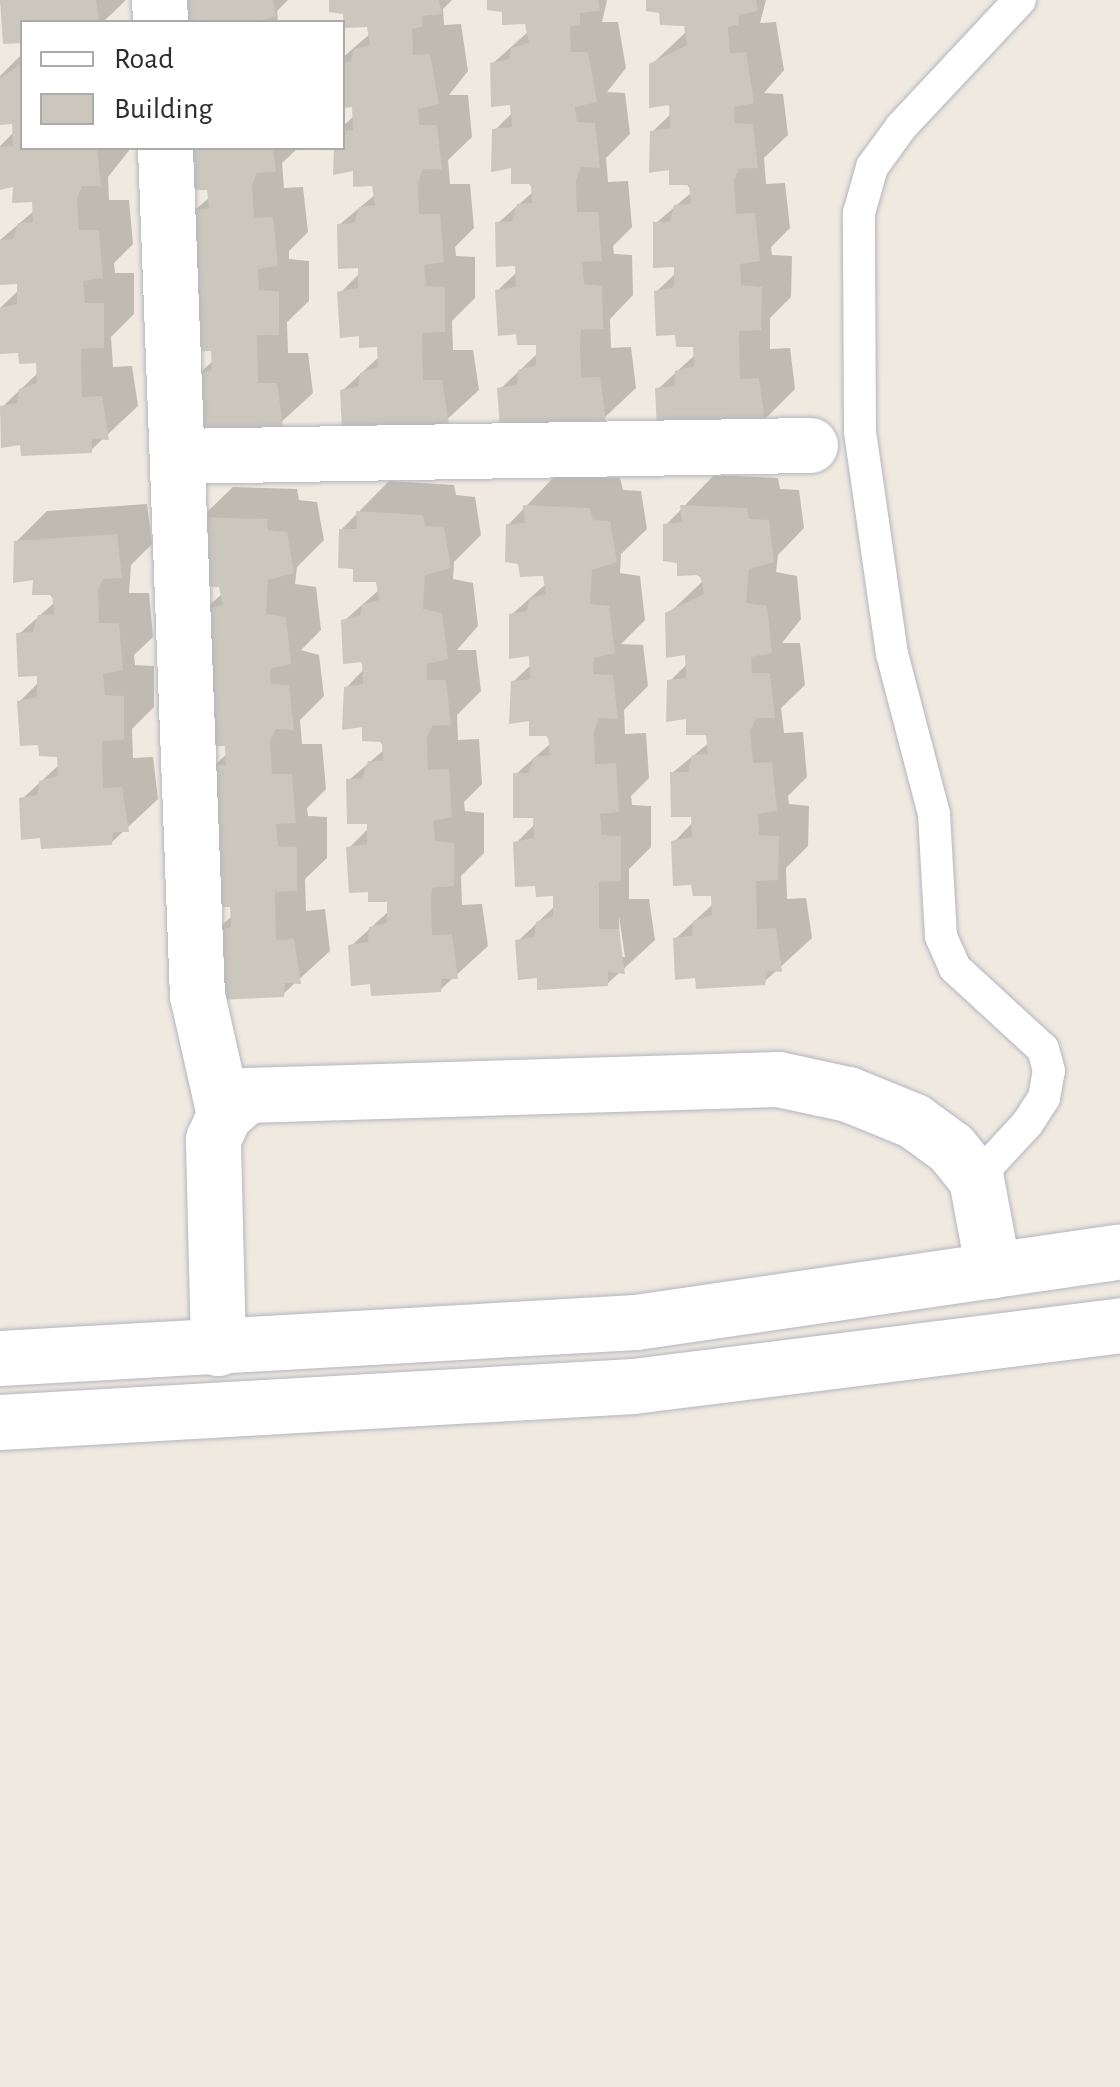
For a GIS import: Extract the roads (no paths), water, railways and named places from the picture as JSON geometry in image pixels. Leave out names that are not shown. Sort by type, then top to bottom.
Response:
[{"type":"street","points":[[165,150],[197,995],[224,1115]]},
{"type":"street","points":[[177,456],[810,445]]},
{"type":"street","points":[[218,1348],[213,1139],[224,1115],[247,1096],[778,1079],[848,1094],[914,1120],[951,1148],[976,1179],[993,1270]]},
{"type":"street","points":[[0,1358],[636,1322],[1120,1252]]},
{"type":"street","points":[[0,1422],[633,1386],[1120,1325]]},
{"type":"lane","points":[[976,1179],[1027,1124],[1044,1098],[1048,1071],[1044,1048],[956,968],[941,936],[934,814],[892,654],[860,432],[859,212],[872,167],[901,127],[1020,0]]}]
